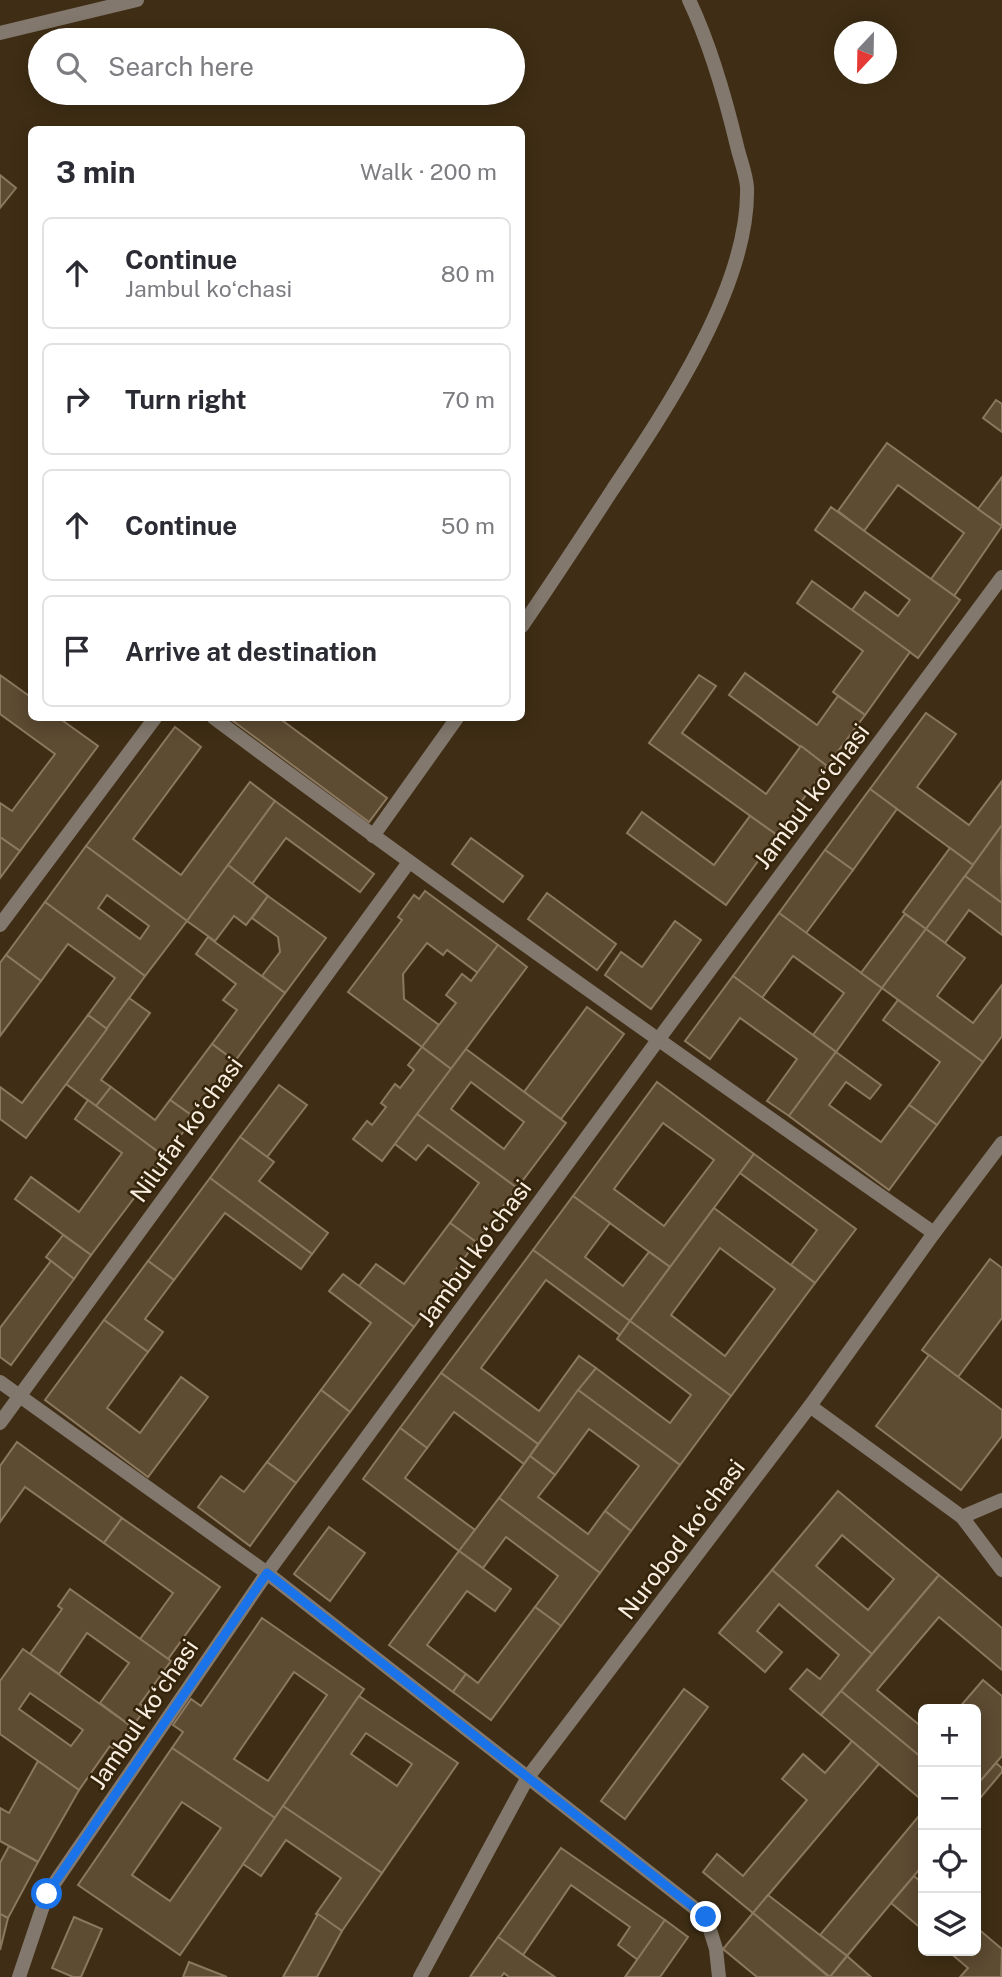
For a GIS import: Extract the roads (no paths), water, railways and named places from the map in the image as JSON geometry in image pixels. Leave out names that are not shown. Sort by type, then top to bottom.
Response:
[{"type":"street","points":[[0,33],[137,0]]},
{"type":"street","points":[[525,621],[651,432],[710,329],[729,281],[745,224],[747,185],[704,32],[689,0]]},
{"type":"street","name":"Jambul koʻchasi","points":[[19,1977],[47,1894],[267,1573],[1002,577]]},
{"type":"street","points":[[0,925],[153,721]]},
{"type":"street","points":[[218,721],[409,862],[934,1233]]},
{"type":"street","points":[[373,836],[455,721]]},
{"type":"street","name":"Nilufar koʻchasi","points":[[0,1423],[409,862]]},
{"type":"street","name":"Nurobod koʻchasi","points":[[420,1977],[528,1777],[810,1406],[1002,1143]]},
{"type":"street","points":[[0,1382],[267,1573],[706,1917],[716,1949],[719,1977]]},
{"type":"street","points":[[810,1406],[962,1517],[1002,1570]]},
{"type":"street","points":[[962,1517],[1002,1500]]}]
